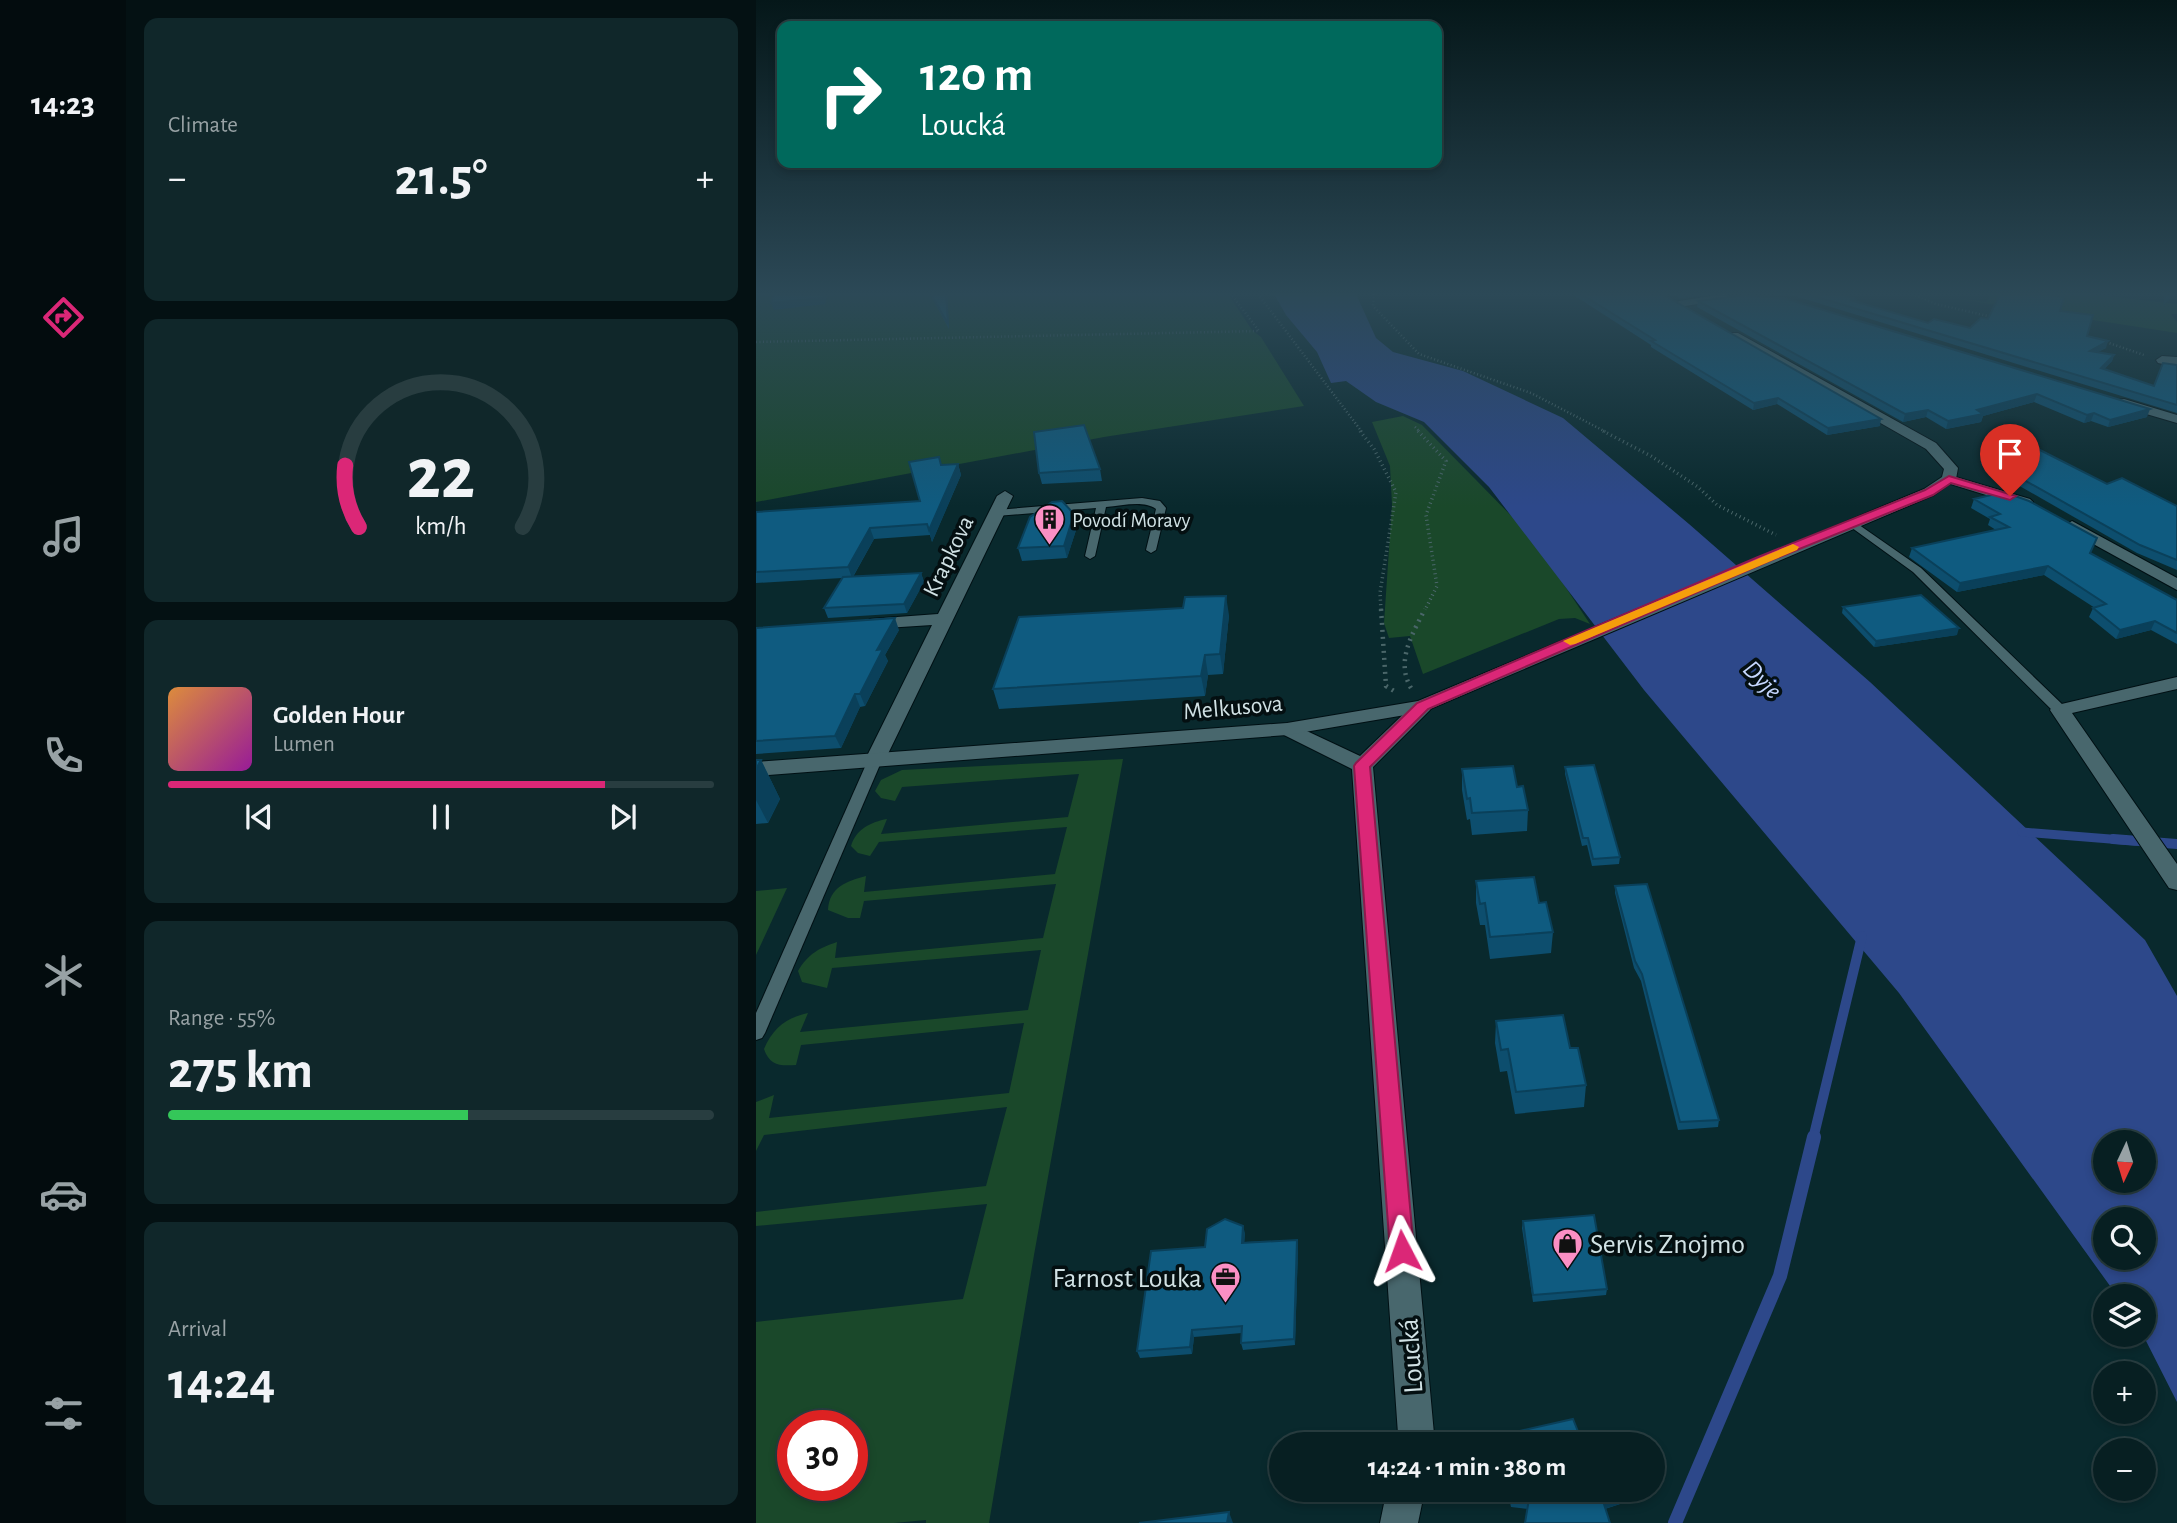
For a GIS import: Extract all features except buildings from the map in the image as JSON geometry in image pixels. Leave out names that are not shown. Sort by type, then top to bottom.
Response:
[{"type":"street","points":[[1787,365],[1931,446],[1951,468],[1949,479],[1988,488],[2051,514],[2177,585]]},
{"type":"street","points":[[2112,399],[2177,419]]},
{"type":"street","name":"Melkusova","points":[[756,769],[1287,729],[1423,706],[1763,559],[1929,492],[1949,479]]},
{"type":"street","name":"Krapkova","points":[[850,625],[944,620],[1005,496]]},
{"type":"street","points":[[875,760],[944,620]]},
{"type":"street","points":[[2177,684],[2060,710],[2177,882]]},
{"type":"street","points":[[1287,729],[1362,766],[1423,706]]},
{"type":"street","name":"Loucká","points":[[1362,766],[1416,1432]]},
{"type":"street","points":[[1399,1523],[1403,1502]]},
{"type":"lane","points":[[996,513],[1102,504],[1156,503],[1161,508],[1152,550]]},
{"type":"lane","points":[[1090,556],[1102,504]]},
{"type":"lane","points":[[1852,523],[1917,570],[2060,710]]},
{"type":"lane","points":[[756,1033],[875,760]]},
{"type":"path","points":[[1311,365],[1374,449],[1396,492],[1380,593],[1386,686],[1423,706]]},
{"type":"path","points":[[1451,365],[1531,393],[1668,466],[1698,487],[1717,505],[1799,545]]},
{"type":"path","points":[[1415,427],[1446,461],[1426,515],[1437,586],[1406,646],[1405,678],[1423,706]]},
{"type":"green space","points":[[756,365],[1278,365],[1304,406],[1104,437],[756,502]]},
{"type":"green space","points":[[1403,416],[1422,425],[1533,538],[1590,624],[1575,618],[1559,619],[1423,674],[1410,636],[1389,638],[1384,623],[1392,505],[1390,466],[1372,422]]},
{"type":"green space","points":[[1123,759],[989,1523],[926,1523],[926,1520],[894,1523],[756,1523],[756,1322],[963,1299],[987,1204],[756,1226],[756,1212],[986,1186],[1007,1107],[764,1135],[756,1151],[756,1102],[774,1095],[769,1118],[1009,1093],[1024,1023],[801,1045],[796,1065],[773,1062],[764,1049],[781,1025],[808,1013],[800,1032],[1028,1010],[1041,950],[832,968],[827,988],[802,982],[798,971],[814,952],[837,942],[835,958],[1043,938],[1056,884],[864,901],[860,918],[848,918],[828,910],[829,902],[840,886],[866,876],[864,892],[1055,874],[1067,827],[879,842],[870,856],[858,853],[851,846],[853,840],[865,827],[887,819],[881,834],[1068,817],[1079,774],[902,787],[895,801],[881,798],[875,791],[881,780],[902,770]]},
{"type":"green space","points":[[787,888],[756,955],[756,891]]},
{"type":"water","name":"Dyje","points":[[1323,365],[1441,365],[1463,371],[1563,418],[1870,682],[2145,940],[2177,996],[2177,1402],[2149,1347],[2156,1347],[2156,1284],[2109,1284],[2099,1270],[2156,1270],[2156,1207],[2093,1207],[2093,1262],[1899,993],[1644,690],[1489,487],[1424,422],[1376,402],[1346,381],[1331,383]]},
{"type":"waterway","points":[[2022,832],[2135,841]]},
{"type":"waterway","points":[[2113,839],[2177,844]]},
{"type":"waterway","points":[[1813,1139],[1862,936]]},
{"type":"waterway","points":[[1675,1523],[1780,1276],[1814,1137]]},
{"type":"slow traffic","points":[[1570,641],[1793,547]]},
{"type":"place","name":"Povodí Moravy","points":[[1049,547]]},
{"type":"place","name":"Servis Znojmo","points":[[1567,1270]]},
{"type":"place","name":"Farnost Louka","points":[[1225,1304]]},
{"type":"route","points":[[1402,1251],[1362,766],[1423,706],[1763,559],[1929,492],[1949,479],[2010,496]]}]
